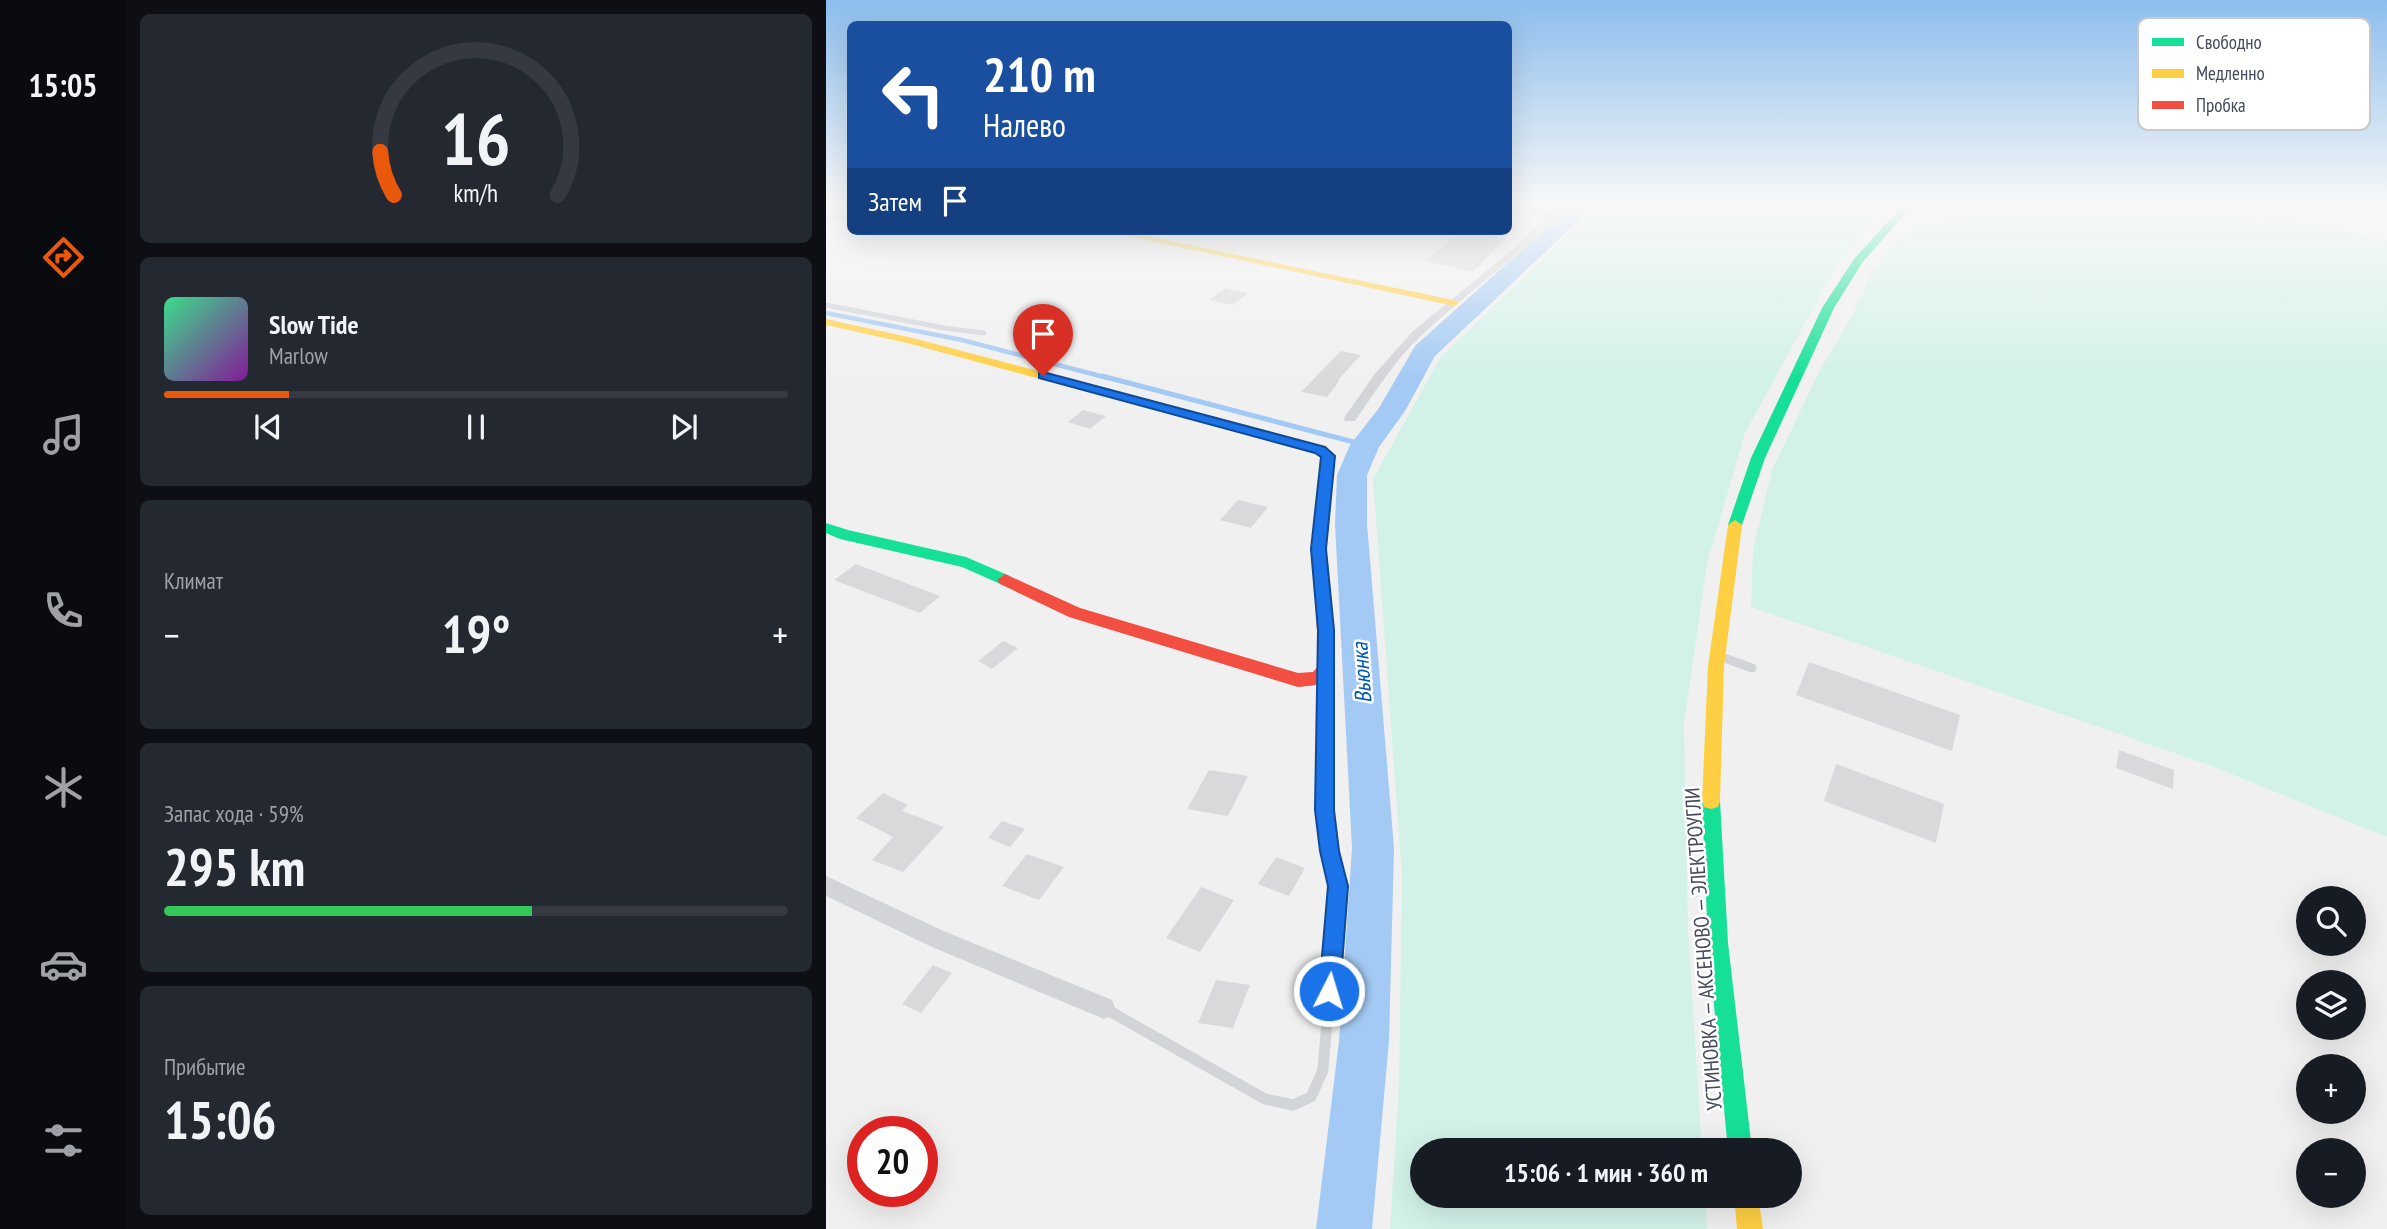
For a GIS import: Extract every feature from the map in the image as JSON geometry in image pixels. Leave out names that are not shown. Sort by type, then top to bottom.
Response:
[{"type":"street","points":[[1264,263],[1454,303]]},
{"type":"street","points":[[1350,418],[1378,378],[1416,334],[1500,263]]},
{"type":"street","name":"УСТИНОВКА — АКСЕНОВО — ЭЛЕКТРОУГЛИ","points":[[1739,1138],[1726,1035],[1711,834],[1711,735],[1716,655],[1737,521],[1753,467],[1833,299],[1857,263]]},
{"type":"street","points":[[826,322],[923,344],[1320,450],[1328,456],[1318,549],[1327,667],[1318,678],[1298,680],[1076,612],[966,562],[845,536],[826,528]]},
{"type":"street","points":[[826,886],[939,940],[1104,1008]]},
{"type":"street","points":[[1748,1208],[1750,1229]]},
{"type":"lane","points":[[826,304],[878,312],[960,331],[984,333]]},
{"type":"lane","points":[[1716,655],[1752,668]]},
{"type":"lane","points":[[1104,1008],[1265,1098],[1293,1105],[1311,1097],[1323,1070],[1338,886],[1329,851],[1324,810],[1327,667]]},
{"type":"green space","points":[[1538,263],[1838,263],[1745,433],[1707,564],[1684,724],[1688,931],[1701,1138],[1410,1138],[1410,1208],[1706,1208],[1707,1229],[1390,1229],[1399,1084],[1402,876],[1373,479],[1440,358]]},
{"type":"green space","points":[[1878,263],[2387,263],[2387,837],[2209,765],[1751,607],[1753,550],[1772,470],[1819,372],[1852,315]]},
{"type":"building","points":[[1435,263],[1481,263],[1473,272]]},
{"type":"building","points":[[1225,288],[1248,293],[1233,305],[1209,300]]},
{"type":"building","points":[[1341,351],[1361,355],[1338,380],[1327,397],[1301,392]]},
{"type":"building","points":[[1083,410],[1106,416],[1090,429],[1068,422]]},
{"type":"building","points":[[1238,500],[1268,507],[1251,528],[1220,520]]},
{"type":"building","points":[[856,564],[940,596],[920,613],[834,580]]},
{"type":"building","points":[[1003,641],[1018,648],[992,669],[978,661]]},
{"type":"building","points":[[1809,662],[1960,715],[1952,751],[1796,695]]},
{"type":"building","points":[[2119,750],[2174,770],[2173,789],[2116,768]]},
{"type":"building","points":[[1836,764],[1944,804],[1936,843],[1824,801]]},
{"type":"building","points":[[1209,770],[1248,776],[1228,816],[1187,809]]},
{"type":"building","points":[[883,793],[908,805],[902,811],[944,827],[903,872],[872,860],[893,837],[856,818]]},
{"type":"building","points":[[1002,821],[1025,829],[1010,847],[988,838]]},
{"type":"building","points":[[1027,854],[1064,867],[1039,900],[1002,886]]},
{"type":"building","points":[[1276,857],[1305,868],[1289,896],[1258,884]]},
{"type":"building","points":[[1201,887],[1234,900],[1200,952],[1166,938]]},
{"type":"building","points":[[933,965],[952,973],[921,1013],[902,1004]]},
{"type":"building","points":[[1216,980],[1250,985],[1233,1028],[1198,1023]]},
{"type":"waterway","name":"Вьюнка","points":[[1344,1229],[1364,1041],[1373,848],[1351,524],[1352,475],[1365,445],[1391,411],[1424,352],[1520,263]]},
{"type":"waterway","points":[[826,313],[962,340],[1108,378]]},
{"type":"waterway","points":[[1102,376],[1365,445]]},
{"type":"traffic: fast","points":[[1735,525],[1758,458],[1828,308],[1856,263]]},
{"type":"traffic: fast","points":[[826,528],[845,535],[966,562],[1005,580]]},
{"type":"traffic: fast","points":[[1711,801],[1718,943],[1739,1138]]},
{"type":"traffic: slow","points":[[1264,263],[1454,303]]},
{"type":"traffic: slow","points":[[826,322],[909,340],[1320,450],[1328,456],[1319,544]]},
{"type":"traffic: slow","points":[[1711,801],[1716,666],[1735,525]]},
{"type":"traffic: slow","points":[[1748,1208],[1750,1229]]},
{"type":"traffic: jam","points":[[1005,580],[1075,613],[1298,680],[1318,678],[1327,667],[1319,544]]},
{"type":"route","points":[[1043,376],[1320,450],[1328,456],[1318,549],[1327,667],[1324,810],[1329,851],[1338,886],[1329,991]]}]
